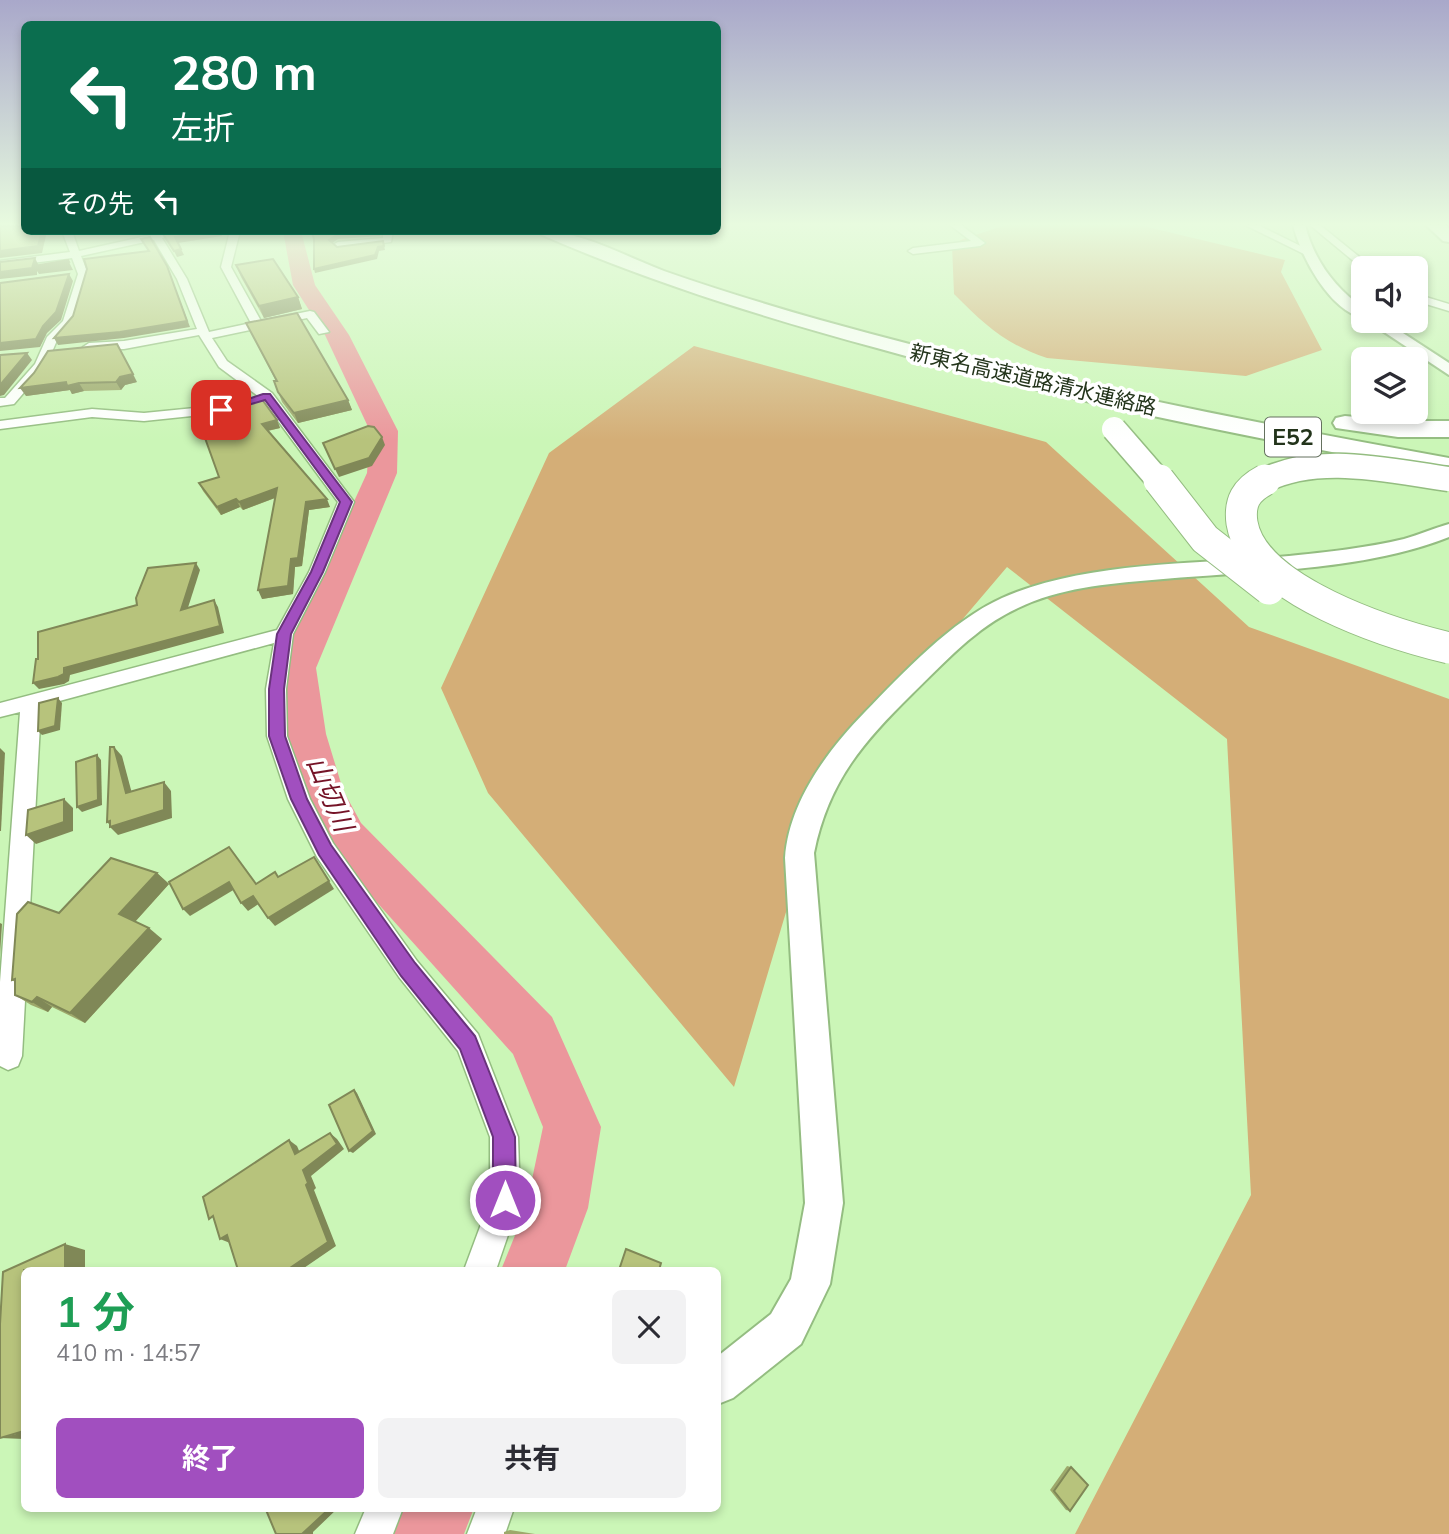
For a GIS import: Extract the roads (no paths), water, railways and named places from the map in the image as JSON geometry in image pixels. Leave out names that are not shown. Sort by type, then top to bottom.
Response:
[{"type":"highway","name":"新東名高速道路清水連絡路","points":[[733,297],[780,314],[990,372],[1449,453]]},
{"type":"highway","name":"新東名高速道路清水連絡路","points":[[759,297],[954,351],[1141,397],[1449,466]]},
{"type":"highway","points":[[990,372],[1081,410],[1114,429],[1146,461],[1196,528],[1237,567],[1275,593],[1360,634],[1449,660]]},
{"type":"highway","points":[[1141,397],[1340,423],[1398,429],[1449,429]]},
{"type":"highway","points":[[1449,479],[1366,468],[1334,467],[1294,471],[1264,480],[1250,489],[1241,502],[1239,516],[1243,534],[1254,551],[1275,573],[1299,591],[1356,620],[1398,635],[1449,648]]},
{"type":"street","points":[[0,402],[9,401],[31,380],[54,350],[53,337],[68,322],[73,297]]},
{"type":"street","points":[[189,297],[204,333],[223,364],[346,502],[317,572],[284,634],[276,689],[277,736],[299,799],[325,850],[408,969],[468,1043],[504,1137],[505,1200],[481,1267]]},
{"type":"street","points":[[242,297],[258,325]]},
{"type":"street","points":[[1428,301],[1449,308]]},
{"type":"street","points":[[54,350],[124,345],[258,325],[310,314],[323,332]]},
{"type":"street","points":[[1393,333],[1449,370]]},
{"type":"street","points":[[0,425],[92,413],[144,417],[221,410],[255,401]]},
{"type":"street","points":[[721,1381],[786,1329],[810,1284],[824,1203],[800,895],[800,853],[806,825],[819,790],[867,726],[984,615],[1033,593],[1091,579],[1331,558],[1433,538],[1449,530]]},
{"type":"street","points":[[0,710],[284,634]]},
{"type":"street","points":[[8,1056],[31,701]]},
{"type":"street","points":[[374,1534],[383,1512]]},
{"type":"street","points":[[486,1534],[494,1512]]},
{"type":"waterway","name":"山切川","points":[[312,297],[337,335],[384,431],[382,473],[297,668],[306,734],[322,790],[345,836],[533,1036],[572,1127],[557,1208],[534,1267]]},
{"type":"waterway","name":"山切川","points":[[426,1534],[435,1512]]}]
